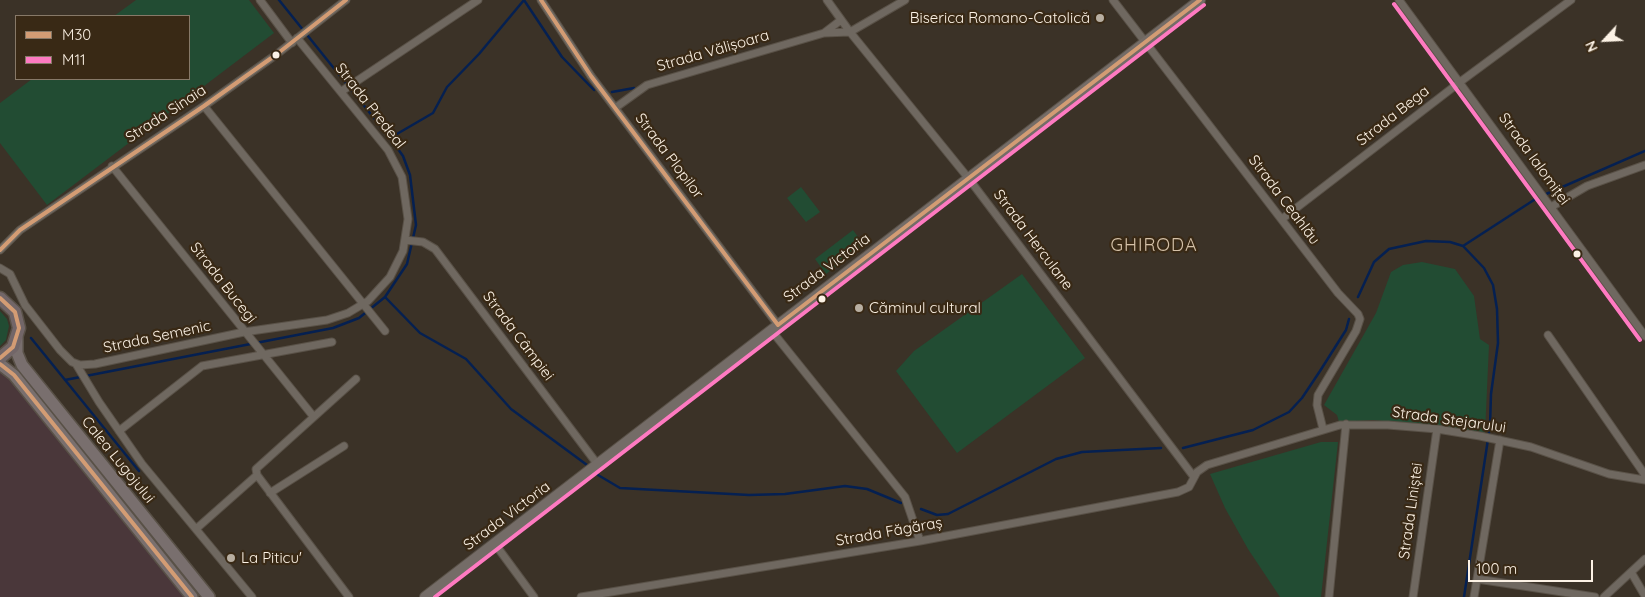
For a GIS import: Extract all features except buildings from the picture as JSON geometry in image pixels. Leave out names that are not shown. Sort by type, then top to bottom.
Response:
[{"type":"highway","points":[[0,298],[16,314],[18,336],[11,349],[0,358]]},
{"type":"main road","name":"Calea Lugojului","points":[[18,336],[17,353],[22,365],[208,597]]},
{"type":"main road","name":"Calea Lugojului","points":[[0,364],[14,375],[192,597]]},
{"type":"street","name":"Strada Predeal","points":[[260,0],[343,90],[391,153],[397,165],[406,204],[411,241],[393,273],[368,309]]},
{"type":"street","name":"Strada Sinaia","points":[[0,250],[20,230],[112,166],[204,106],[346,0]]},
{"type":"street","points":[[343,90],[478,0]]},
{"type":"street","name":"Strada Plopilor","points":[[541,0],[591,76],[774,328],[905,497],[920,541]]},
{"type":"street","name":"Strada Herculane","points":[[827,0],[849,31],[969,179],[1194,477]]},
{"type":"street","name":"Strada Vălișoara","points":[[616,108],[647,85],[824,33],[849,31],[905,0]]},
{"type":"street","name":"Strada Ceahlău","points":[[1113,0],[1360,319],[1356,331],[1318,395],[1317,404],[1323,429]]},
{"type":"street","name":"Strada Victoria","points":[[425,597],[598,466],[1200,0]]},
{"type":"street","name":"Strada Ialomiței","points":[[1399,0],[1645,336]]},
{"type":"street","name":"Strada Bega","points":[[1282,220],[1460,82],[1571,0]]},
{"type":"street","name":"Strada Vălișoara","points":[[824,33],[842,21]]},
{"type":"street","points":[[204,106],[385,331]]},
{"type":"street","points":[[1551,206],[1587,186],[1645,165]]},
{"type":"street","name":"Strada Bucegi","points":[[112,166],[313,416]]},
{"type":"street","name":"Strada Câmpiei","points":[[411,241],[429,245],[435,250],[598,466]]},
{"type":"street","points":[[0,268],[10,274],[25,305],[69,360],[76,364],[142,464],[252,597]]},
{"type":"street","name":"Strada Semenic","points":[[76,364],[94,364],[244,332],[331,320],[348,313],[368,309]]},
{"type":"street","points":[[1548,335],[1645,474]]},
{"type":"street","points":[[119,431],[202,366],[332,342]]},
{"type":"street","points":[[196,529],[313,416],[356,379]]},
{"type":"street","points":[[1329,597],[1346,424]]},
{"type":"street","name":"Strada Stejarului","points":[[1194,477],[1207,464],[1323,429],[1346,424],[1388,424],[1437,429],[1531,447],[1609,474],[1645,480]]},
{"type":"street","name":"Strada Liniștei","points":[[1413,597],[1437,429]]},
{"type":"street","points":[[1474,597],[1498,440]]},
{"type":"street","points":[[270,493],[344,446]]},
{"type":"street","points":[[256,472],[349,597]]},
{"type":"street","name":"Strada Făgăraș","points":[[581,597],[920,541],[1180,492],[1189,487],[1194,477]]},
{"type":"street","points":[[495,544],[534,597]]},
{"type":"street","points":[[1604,597],[1645,559]]},
{"type":"street","points":[[1630,572],[1645,596]]},
{"type":"street","points":[[1477,579],[1595,597]]},
{"type":"shaded area","points":[[0,364],[11,373],[17,369],[200,597],[0,597]]},
{"type":"green space","points":[[136,0],[249,0],[274,33],[47,205],[0,143],[0,103],[31,80],[190,80],[190,15],[115,15]]},
{"type":"green space","points":[[801,187],[820,212],[806,222],[787,198]]},
{"type":"green space","points":[[853,230],[864,245],[826,274],[815,259]]},
{"type":"green space","points":[[1422,262],[1455,269],[1474,296],[1480,339],[1489,345],[1485,433],[1373,420],[1339,422],[1337,415],[1324,405],[1376,313],[1391,272],[1403,265]]},
{"type":"green space","points":[[1022,274],[1085,358],[957,453],[896,371],[914,351]]},
{"type":"green space","points":[[0,311],[7,319],[9,326],[6,340],[0,346]]},
{"type":"green space","points":[[1321,442],[1338,442],[1321,597],[1280,597],[1248,549],[1225,508],[1210,474]]},
{"type":"waterway","points":[[279,0],[390,138]]},
{"type":"waterway","points":[[524,0],[479,54],[447,87],[433,113],[390,138],[403,156],[410,175],[416,225],[407,264],[385,297],[420,333],[466,359],[511,409],[587,465]]},
{"type":"waterway","points":[[524,0],[562,57],[594,90]]},
{"type":"waterway","points":[[612,92],[634,88]]},
{"type":"waterway","points":[[1463,246],[1537,198],[1645,151]]},
{"type":"waterway","points":[[1358,297],[1374,262],[1389,249],[1426,241],[1450,242],[1463,246],[1484,268],[1493,285],[1497,309],[1498,343],[1491,394],[1490,426],[1464,597]]},
{"type":"waterway","points":[[65,380],[333,328],[359,318],[385,297]]},
{"type":"waterway","points":[[1183,448],[1253,430],[1289,412],[1302,398],[1320,371],[1346,330],[1349,319]]},
{"type":"waterway","points":[[31,338],[139,471]]},
{"type":"waterway","points":[[921,509],[937,515],[948,514],[1056,459],[1082,452],[1161,448]]},
{"type":"waterway","points":[[598,475],[620,488],[749,495],[785,494],[845,486],[867,489],[901,503]]},
{"type":"transit line","name":"M30","points":[[0,250],[20,230],[204,106],[277,54],[346,0]]},
{"type":"transit line","name":"M30","points":[[541,0],[591,76],[778,325],[1200,0]]},
{"type":"transit line","name":"M11","points":[[1394,4],[1640,340]]},
{"type":"transit line","name":"M11","points":[[435,597],[1204,5]]},
{"type":"transit line","name":"M30","points":[[0,298],[15,312],[19,328],[13,347],[0,358]]},
{"type":"transit line","name":"M30","points":[[0,364],[14,375],[192,597]]},
{"type":"place","name":"Biserica Romano-Catolică","points":[[1100,18]]},
{"type":"place","name":"Căminul cultural","points":[[859,308]]},
{"type":"place","name":"La Piticu'","points":[[231,558]]},
{"type":"district","name":"GHIRODA","points":[[1154,246]]}]
